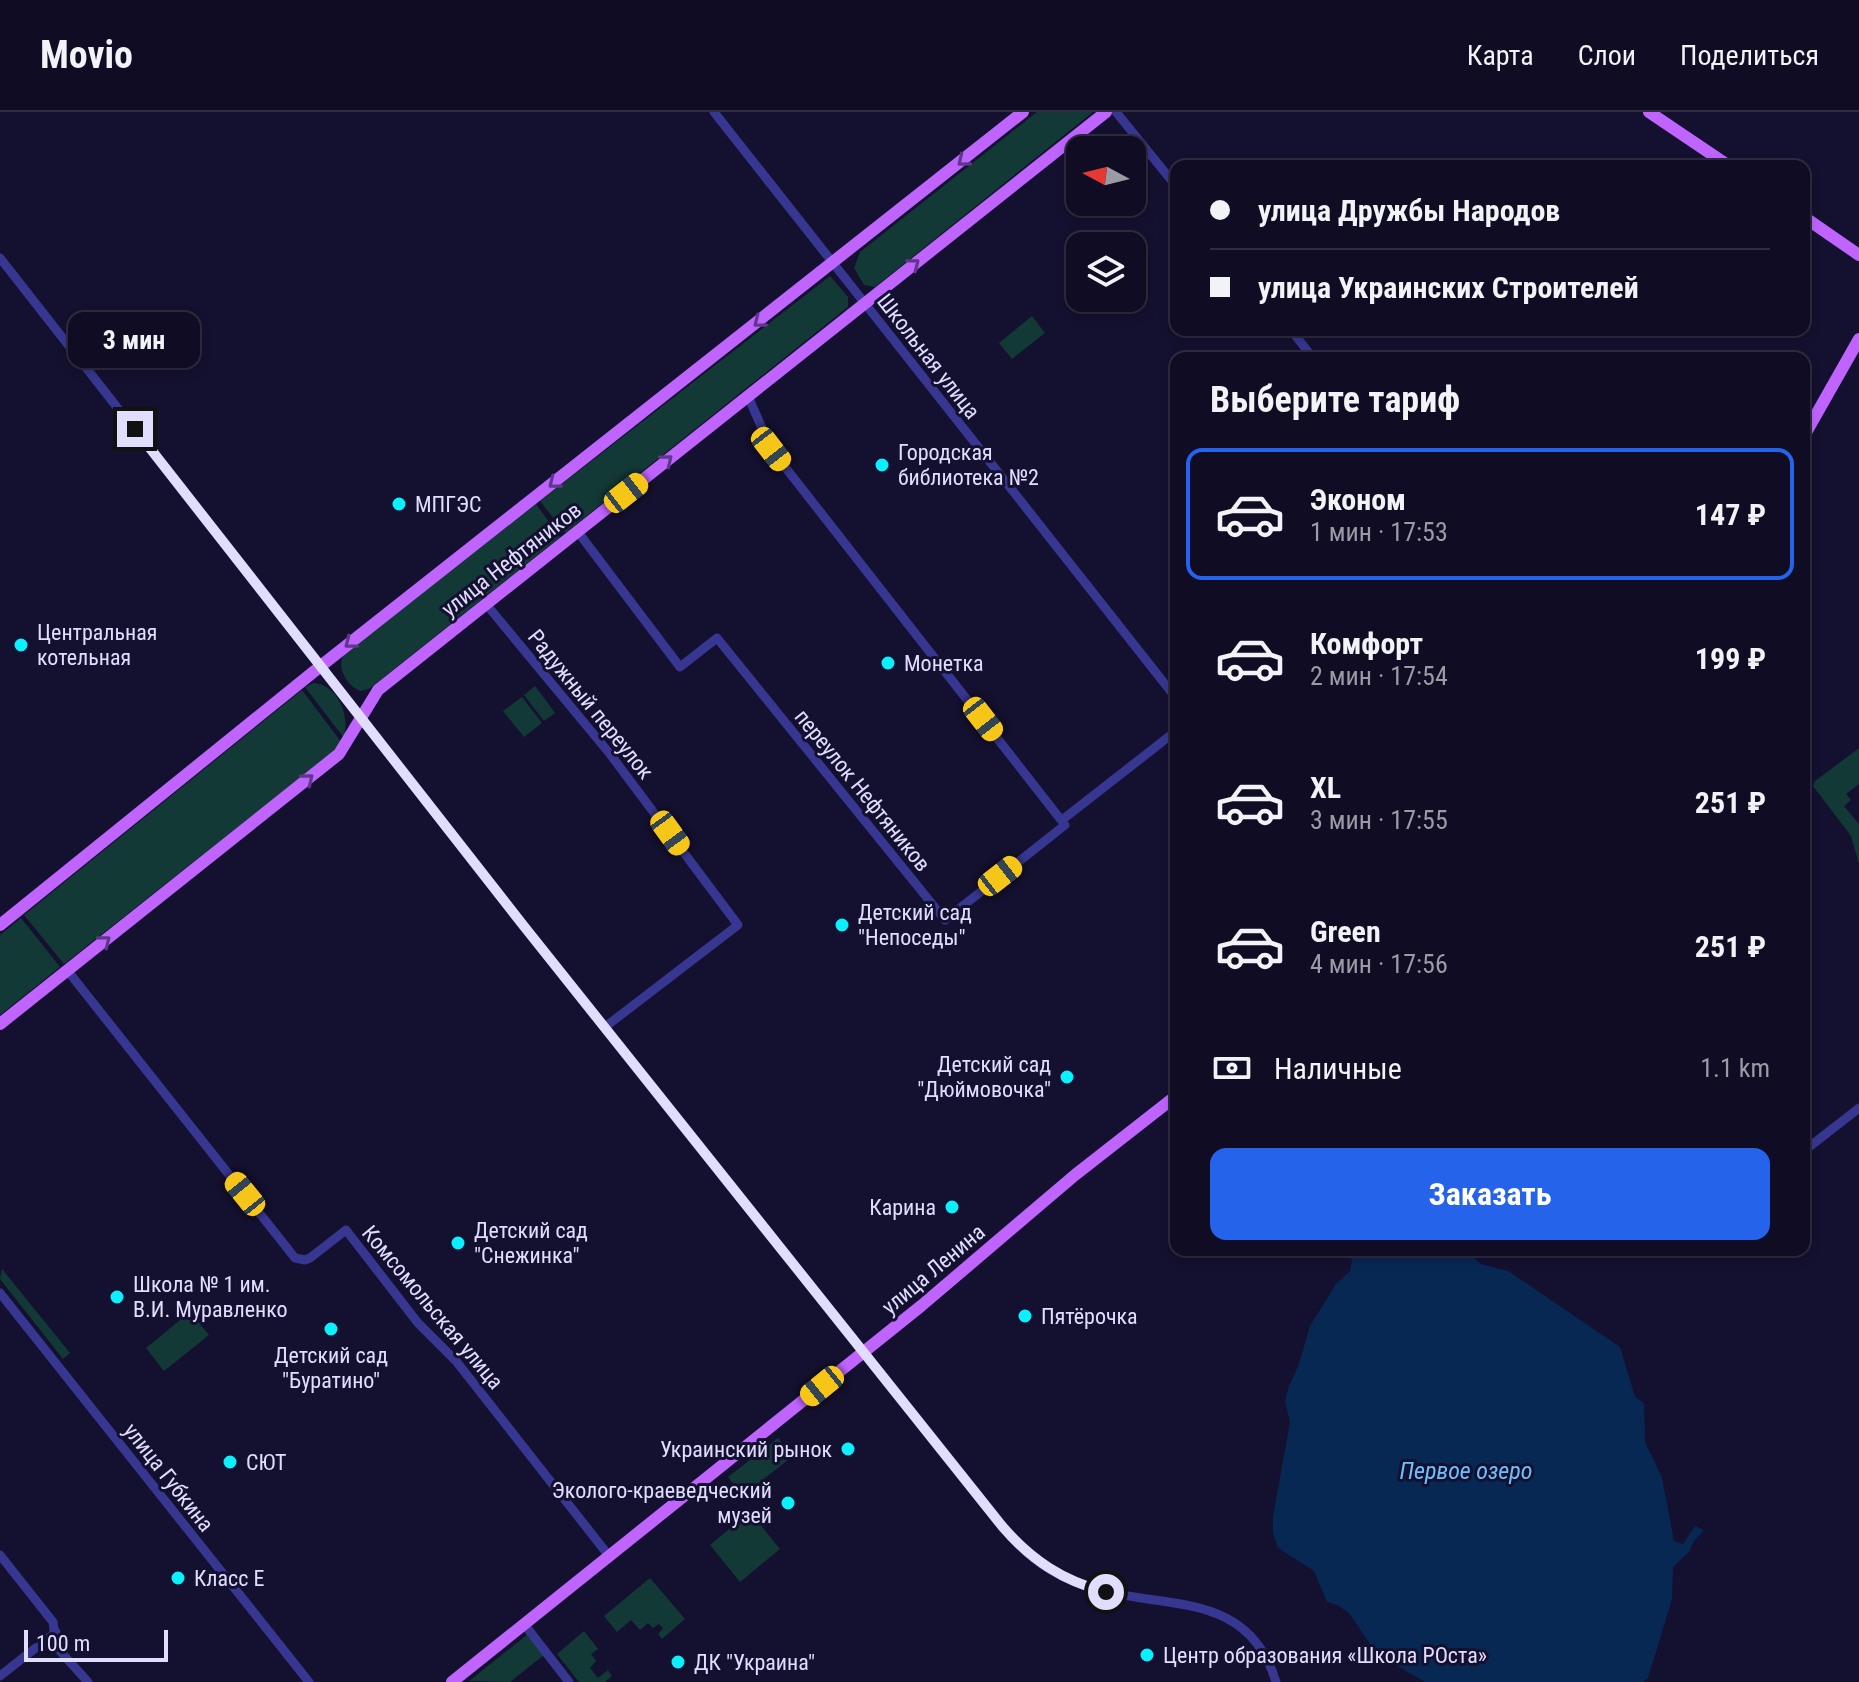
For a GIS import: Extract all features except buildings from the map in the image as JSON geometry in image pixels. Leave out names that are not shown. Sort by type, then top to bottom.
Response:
[{"type":"main road","name":"улица Нефтяников","points":[[0,925],[322,665],[1023,112]]},
{"type":"main road","name":"улица Нефтяников","points":[[0,1024],[339,754],[378,690],[1106,112]]},
{"type":"main road","points":[[1649,112],[1720,160]]},
{"type":"main road","points":[[1810,221],[1859,255]]},
{"type":"main road","points":[[1810,425],[1859,339]]},
{"type":"main road","name":"улица Ленина","points":[[452,1682],[865,1352],[1075,1175],[1170,1101]]},
{"type":"street","name":"Школьная улица","points":[[714,112],[1170,690]]},
{"type":"street","points":[[1116,112],[1170,179]]},
{"type":"street","points":[[0,258],[1002,1526],[1037,1562],[1092,1588],[1191,1604],[1215,1612],[1238,1625],[1257,1644],[1276,1682]]},
{"type":"street","points":[[1296,336],[1308,352]]},
{"type":"street","points":[[748,396],[771,449],[1063,822]]},
{"type":"street","name":"переулок Нефтяников","points":[[578,532],[680,667],[717,638],[945,920],[1170,736]]},
{"type":"street","name":"Радужный переулок","points":[[486,604],[618,764],[738,925],[605,1027]]},
{"type":"street","name":"Комсомольская улица","points":[[67,970],[295,1258],[310,1258],[346,1230],[418,1323],[456,1361],[609,1556]]},
{"type":"street","points":[[1810,1146],[1859,1108]]},
{"type":"street","name":"улица Губкина","points":[[0,1293],[309,1682]]},
{"type":"street","points":[[0,1555],[53,1622],[60,1651],[88,1682]]},
{"type":"street","points":[[524,1624],[569,1682]]},
{"type":"street","points":[[0,1676],[56,1632]]},
{"type":"green space","points":[[1037,112],[1093,112],[875,287],[864,285],[854,268],[860,252]]},
{"type":"green space","points":[[830,276],[848,297],[848,307],[565,533],[540,501]]},
{"type":"green space","points":[[1032,316],[1045,333],[1012,359],[999,343]]},
{"type":"green space","points":[[536,504],[560,537],[369,689],[360,691],[350,685],[342,670],[344,654]]},
{"type":"green space","points":[[313,683],[329,689],[340,703],[345,720],[344,738],[305,687]]},
{"type":"green space","points":[[535,686],[555,713],[544,721],[524,695]]},
{"type":"green space","points":[[302,690],[342,743],[339,747],[64,964],[24,915]]},
{"type":"green space","points":[[522,697],[542,723],[524,737],[503,711]]},
{"type":"green space","points":[[1859,748],[1859,784],[1846,794],[1851,800],[1844,806],[1859,824],[1859,864],[1851,836],[1813,786],[1815,781]]},
{"type":"green space","points":[[21,918],[60,967],[0,1015],[0,935]]},
{"type":"green space","points":[[2,1269],[70,1353],[63,1359],[0,1279]]},
{"type":"green space","points":[[190,1312],[209,1335],[164,1371],[146,1348]]},
{"type":"green space","points":[[778,1438],[793,1456],[742,1496],[728,1477]]},
{"type":"green space","points":[[750,1512],[780,1549],[740,1582],[710,1545]]},
{"type":"green space","points":[[650,1578],[685,1619],[662,1639],[658,1634],[663,1628],[659,1624],[653,1628],[648,1623],[640,1630],[631,1620],[617,1632],[604,1616]]},
{"type":"green space","points":[[584,1631],[598,1649],[591,1654],[596,1661],[590,1668],[598,1678],[608,1670],[612,1676],[605,1682],[579,1682],[557,1654]]},
{"type":"green space","points":[[528,1634],[544,1655],[510,1682],[469,1681]]},
{"type":"water","name":"Первое озеро","points":[[1351,1256],[1472,1256],[1481,1264],[1508,1271],[1620,1347],[1635,1397],[1644,1403],[1645,1442],[1662,1478],[1674,1541],[1683,1544],[1695,1526],[1704,1530],[1689,1552],[1673,1567],[1672,1599],[1648,1678],[1643,1682],[1425,1682],[1377,1654],[1349,1613],[1327,1602],[1314,1571],[1278,1548],[1273,1533],[1273,1517],[1290,1422],[1285,1401],[1310,1326],[1336,1284],[1350,1271]]},
{"type":"place","name":"Городская библиотека №2","points":[[882,465]]},
{"type":"place","name":"МПГЭС","points":[[399,504]]},
{"type":"place","name":"Центральная котельная","points":[[21,645]]},
{"type":"place","name":"Монетка","points":[[888,663]]},
{"type":"place","name":"Детский сад \"Непоседы\"","points":[[842,925]]},
{"type":"place","name":"Детский сад \"Дюймовочка\"","points":[[1067,1077]]},
{"type":"place","name":"Карина","points":[[952,1207]]},
{"type":"place","name":"Детский сад \"Снежинка\"","points":[[458,1243]]},
{"type":"place","name":"Школа № 1 им. В.И. Муравленко","points":[[117,1297]]},
{"type":"place","name":"Пятёрочка","points":[[1025,1316]]},
{"type":"place","name":"Детский сад \"Буратино\"","points":[[331,1329]]},
{"type":"place","name":"Украинский рынок","points":[[848,1449]]},
{"type":"place","name":"СЮТ","points":[[230,1462]]},
{"type":"place","name":"Эколого-краеведческий музей","points":[[788,1503]]},
{"type":"place","name":"Класс Е","points":[[178,1578]]},
{"type":"place","name":"Центр образования «Школа РОста»","points":[[1147,1655]]},
{"type":"place","name":"ДК \"Украина\"","points":[[678,1662]]},
{"type":"route","points":[[135,429],[523,925],[1002,1526],[1037,1562],[1078,1583],[1106,1592]]}]
